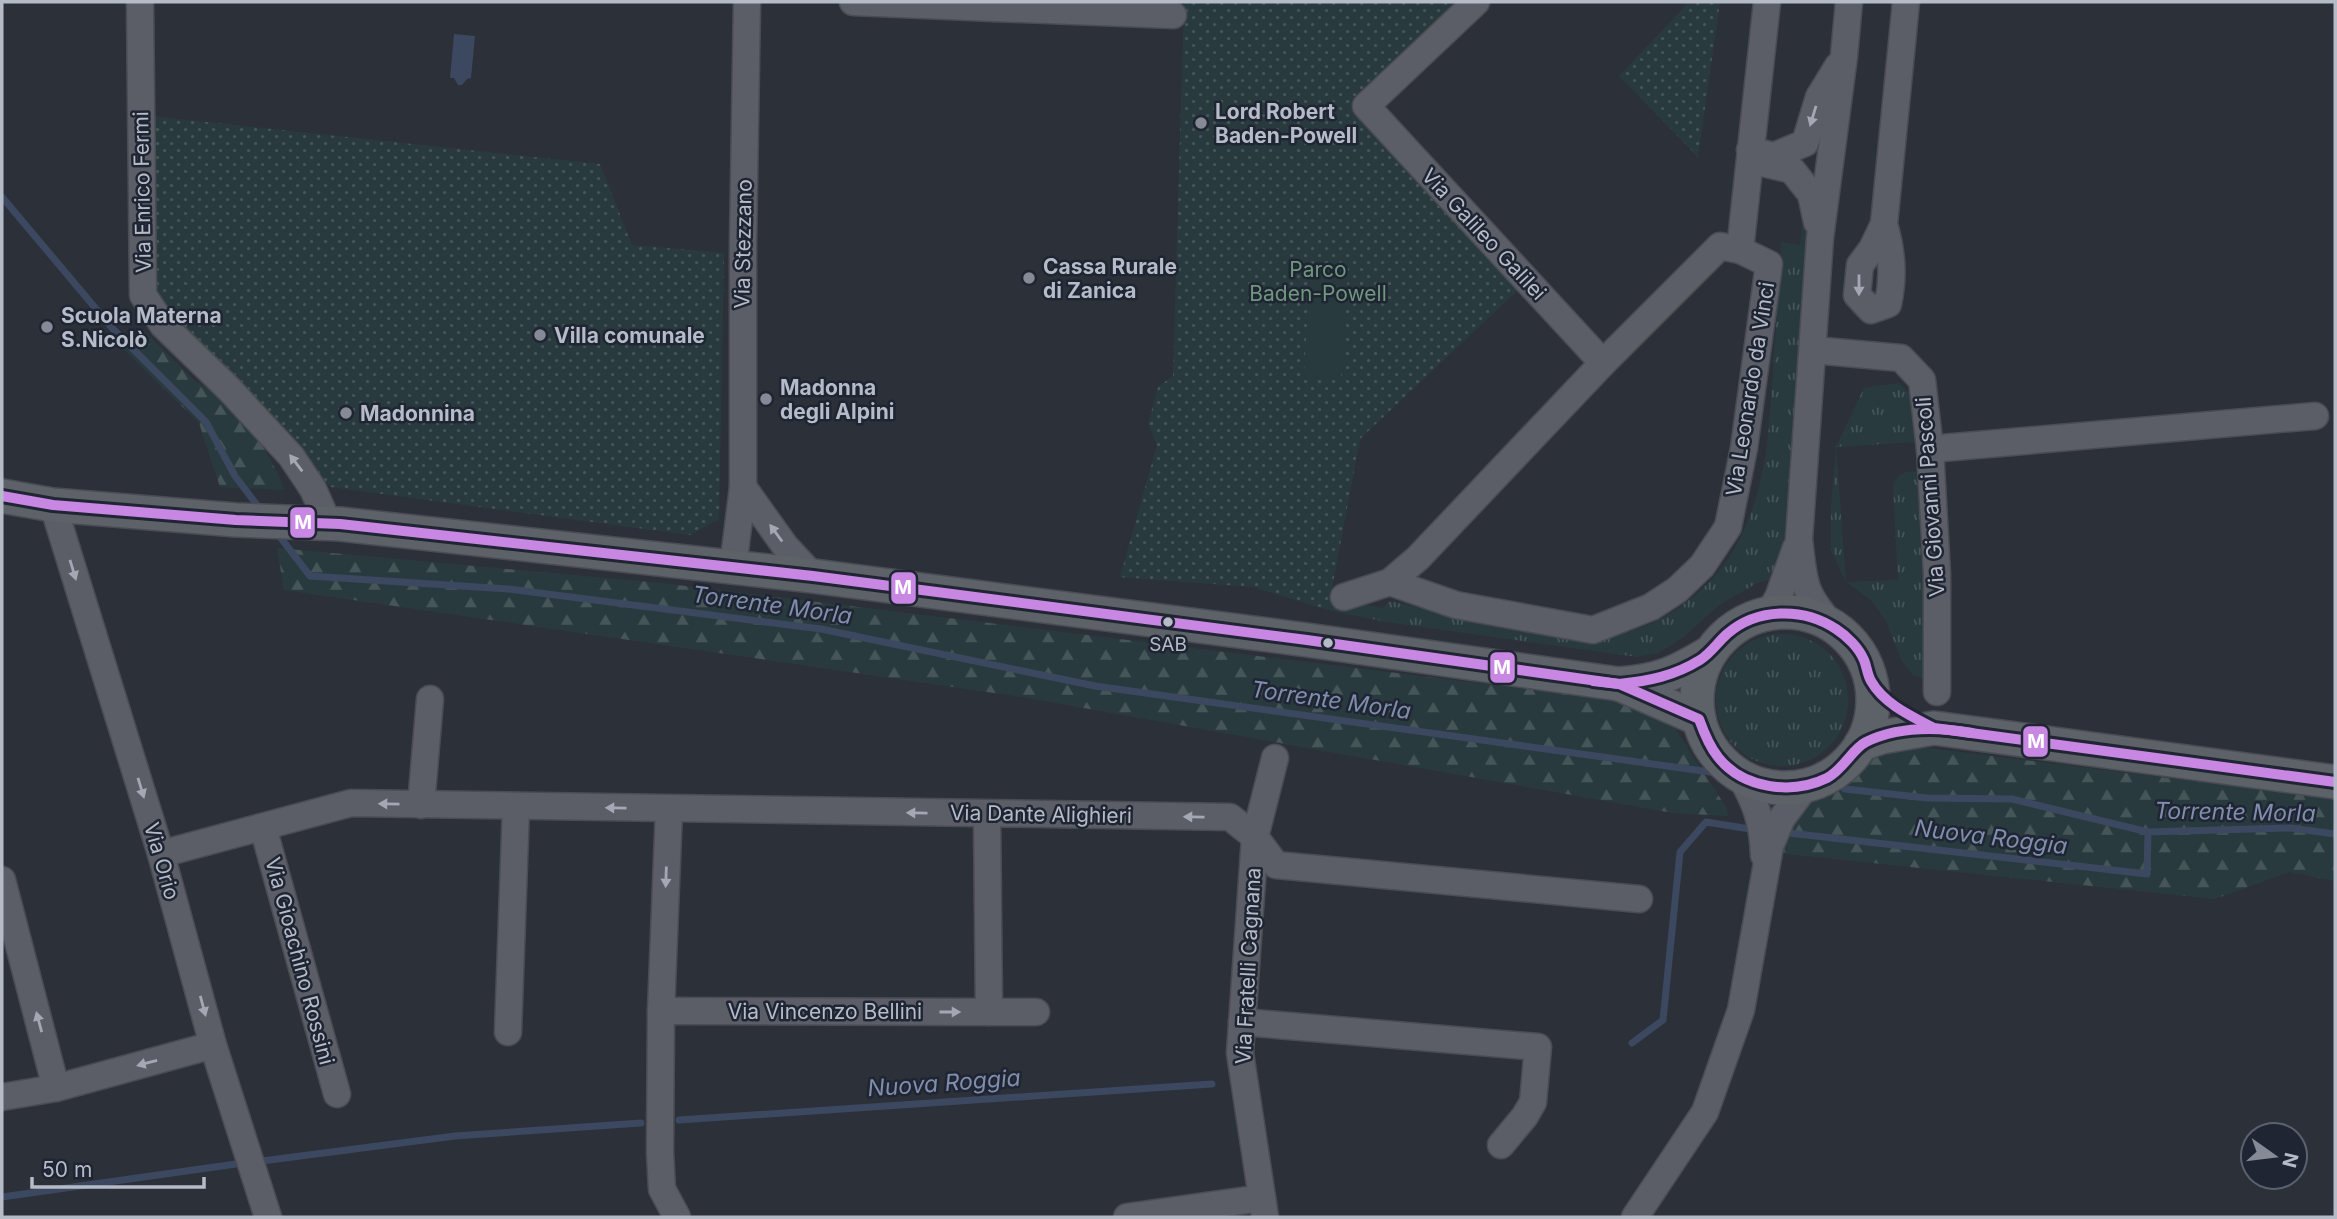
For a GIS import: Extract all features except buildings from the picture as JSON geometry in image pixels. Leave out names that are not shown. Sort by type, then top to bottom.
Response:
[{"type":"main road","points":[[2,496],[53,505],[236,520],[328,523],[813,576],[1307,640],[1619,684],[1668,676],[1711,652]]},
{"type":"main road","points":[[1791,612],[1814,617],[1834,627],[1851,642],[1864,660],[1871,681],[1873,703],[1870,724],[1861,744],[1847,763],[1828,777],[1806,786],[1772,787],[1740,776],[1721,761],[1707,741],[1699,719],[1699,684],[1711,652],[1726,634],[1745,621],[1768,614],[1791,612]]},
{"type":"main road","points":[[1871,681],[1907,715],[1934,728]]},
{"type":"main road","points":[[1619,684],[1699,719]]},
{"type":"main road","points":[[1861,744],[1882,737],[1934,728],[2335,782]]},
{"type":"street","name":"Via Enrico Fermi","points":[[140,2],[143,295],[163,325],[229,388],[291,456],[313,489],[328,523]]},
{"type":"street","name":"Via Stezzano","points":[[733,568],[743,487],[747,2]]},
{"type":"street","points":[[853,2],[995,5],[1173,15]]},
{"type":"street","name":"Via Galileo Galilei","points":[[1476,2],[1366,106],[1603,363]]},
{"type":"street","points":[[1345,597],[1390,582],[1418,558],[1603,363],[1720,246],[1740,250],[1767,2]]},
{"type":"street","points":[[1834,627],[1813,603],[1804,584],[1800,539],[1820,237],[1849,2]]},
{"type":"street","points":[[1884,224],[1906,2]]},
{"type":"street","points":[[1750,155],[1774,156],[1805,143],[1819,97],[1844,56]]},
{"type":"street","points":[[1750,155],[1793,170],[1811,194],[1820,237]]},
{"type":"street","name":"Via Leonardo da Vinci","points":[[1390,582],[1456,605],[1593,630],[1651,607],[1677,590],[1702,566],[1728,527],[1744,448],[1769,264],[1740,250]]},
{"type":"street","name":"Via Giovanni Pascoli","points":[[1813,351],[1901,358],[1922,380],[1930,450],[1937,574],[1937,692]]},
{"type":"street","points":[[1930,450],[2315,416]]},
{"type":"street","points":[[743,487],[785,546],[813,576]]},
{"type":"street","name":"Via Orio","points":[[53,505],[161,854],[213,1045],[268,1217]]},
{"type":"street","points":[[1768,614],[1778,598],[1800,539]]},
{"type":"street","points":[[421,804],[430,699]]},
{"type":"street","name":"Via Fratelli Cagnana","points":[[1263,1208],[1240,1053],[1255,837],[1275,758]]},
{"type":"street","points":[[1740,776],[1752,795],[1760,818],[1764,871]]},
{"type":"street","points":[[1634,1217],[1705,1112],[1741,1010],[1770,846],[1782,818],[1806,786]]},
{"type":"street","name":"Via Dante Alighieri","points":[[161,854],[351,803],[1230,817],[1255,837],[1276,865],[1639,899]]},
{"type":"street","points":[[508,1032],[516,806]]},
{"type":"street","points":[[669,809],[661,1011],[660,1143],[662,1189],[677,1217]]},
{"type":"street","points":[[987,814],[989,1012]]},
{"type":"street","name":"Via Gioachino Rossini","points":[[263,827],[337,1094]]},
{"type":"street","points":[[2,880],[56,1088]]},
{"type":"street","name":"Via Vincenzo Bellini","points":[[661,1011],[1036,1012]]},
{"type":"street","points":[[1242,1022],[1538,1047],[1533,1102],[1501,1145]]},
{"type":"street","points":[[2,1097],[56,1088],[213,1045]]},
{"type":"street","points":[[1127,1217],[1263,1208]]},
{"type":"green space","name":"Parco Baden-Powell","points":[[1184,2],[1463,2],[1352,107],[1519,289],[1360,439],[1328,610],[1253,587],[1120,577],[1157,445],[1148,424],[1158,387],[1173,376]]},
{"type":"green space","points":[[1689,2],[1720,2],[1698,157],[1619,76]]},
{"type":"green space","points":[[150,116],[600,164],[632,245],[724,253],[719,519],[690,535],[330,487],[154,293]]},
{"type":"green space","points":[[1805,206],[1810,220],[1791,537],[1772,579],[1757,583],[1719,605],[1685,636],[1658,653],[1637,657],[1387,622],[1328,610],[1330,598],[1383,608],[1389,601],[1514,625],[1603,636],[1635,630],[1663,618],[1681,606],[1708,583],[1729,558],[1756,500],[1768,436],[1781,242],[1800,245]]},
{"type":"green space","points":[[1310,272],[1348,274],[1341,378],[1304,376]]},
{"type":"green space","points":[[141,328],[193,379],[220,396],[263,446],[284,490],[220,487],[199,423],[120,346]]},
{"type":"green space","points":[[1899,383],[1915,400],[1914,442],[1836,447],[1864,388]]},
{"type":"green space","points":[[1836,447],[1846,582],[1831,549]]},
{"type":"green space","points":[[1917,472],[1929,682],[1912,674],[1902,661],[1886,621],[1871,600],[1846,582],[1898,580],[1893,486],[1902,474]]},
{"type":"green space","points":[[277,548],[661,583],[1627,701],[1674,727],[1726,807],[1728,816],[1673,813],[1022,697],[284,590]]},
{"type":"green space","points":[[1782,634],[1807,639],[1829,653],[1843,675],[1848,700],[1843,725],[1829,747],[1807,761],[1782,766],[1757,761],[1735,747],[1721,725],[1716,700],[1721,675],[1735,653],[1757,639]]},
{"type":"green space","points":[[1904,745],[2335,799],[2335,881],[2289,872],[2215,899],[1778,853],[1785,815],[1854,765]]},
{"type":"water","points":[[454,34],[475,36],[471,78],[462,85],[450,78]]},
{"type":"waterway","name":"Torrente Morla","points":[[2,197],[113,329],[206,422],[235,476],[260,509]]},
{"type":"waterway","name":"Torrente Morla","points":[[277,533],[310,576],[508,589],[821,629],[1095,686],[1710,772]]},
{"type":"waterway","name":"Torrente Morla","points":[[1845,789],[1927,798],[2012,799],[2148,832],[2291,828],[2335,834]]},
{"type":"waterway","name":"Nuova Roggia","points":[[1632,1043],[1663,1020],[1680,852],[1706,822],[1750,829]]},
{"type":"waterway","name":"Nuova Roggia","points":[[1789,833],[2147,874],[2148,832]]},
{"type":"waterway","name":"Nuova Roggia","points":[[679,1120],[1212,1084]]},
{"type":"waterway","points":[[262,1161],[455,1136],[641,1123]]},
{"type":"waterway","name":"Nuova Roggia","points":[[2,1197],[236,1164]]},
{"type":"transit line","name":"M","points":[[2,496],[53,505],[236,520],[340,524],[813,576],[1307,640],[1619,684],[1661,677],[1690,666],[1727,634],[1752,619],[1766,615],[1795,614],[1823,622],[1844,635],[1859,651],[1876,689],[1899,709],[1934,728],[2335,782]]},
{"type":"transit line","name":"M","points":[[1593,681],[1619,684],[1699,719],[1712,748],[1728,768],[1754,782],[1769,786],[1799,786],[1827,778],[1861,745],[1892,733],[1932,729],[1972,733]]},
{"type":"place","name":"Lord Robert Baden-Powell","points":[[1201,123]]},
{"type":"place","name":"Cassa Rurale di Zanica","points":[[1029,278]]},
{"type":"place","name":"Scuola Materna S.Nicolò","points":[[47,327]]},
{"type":"place","name":"Villa comunale","points":[[540,335]]},
{"type":"place","name":"Madonna degli Alpini","points":[[766,399]]},
{"type":"place","name":"Madonnina","points":[[346,413]]},
{"type":"place","name":"SAB","points":[[1168,622]]}]
